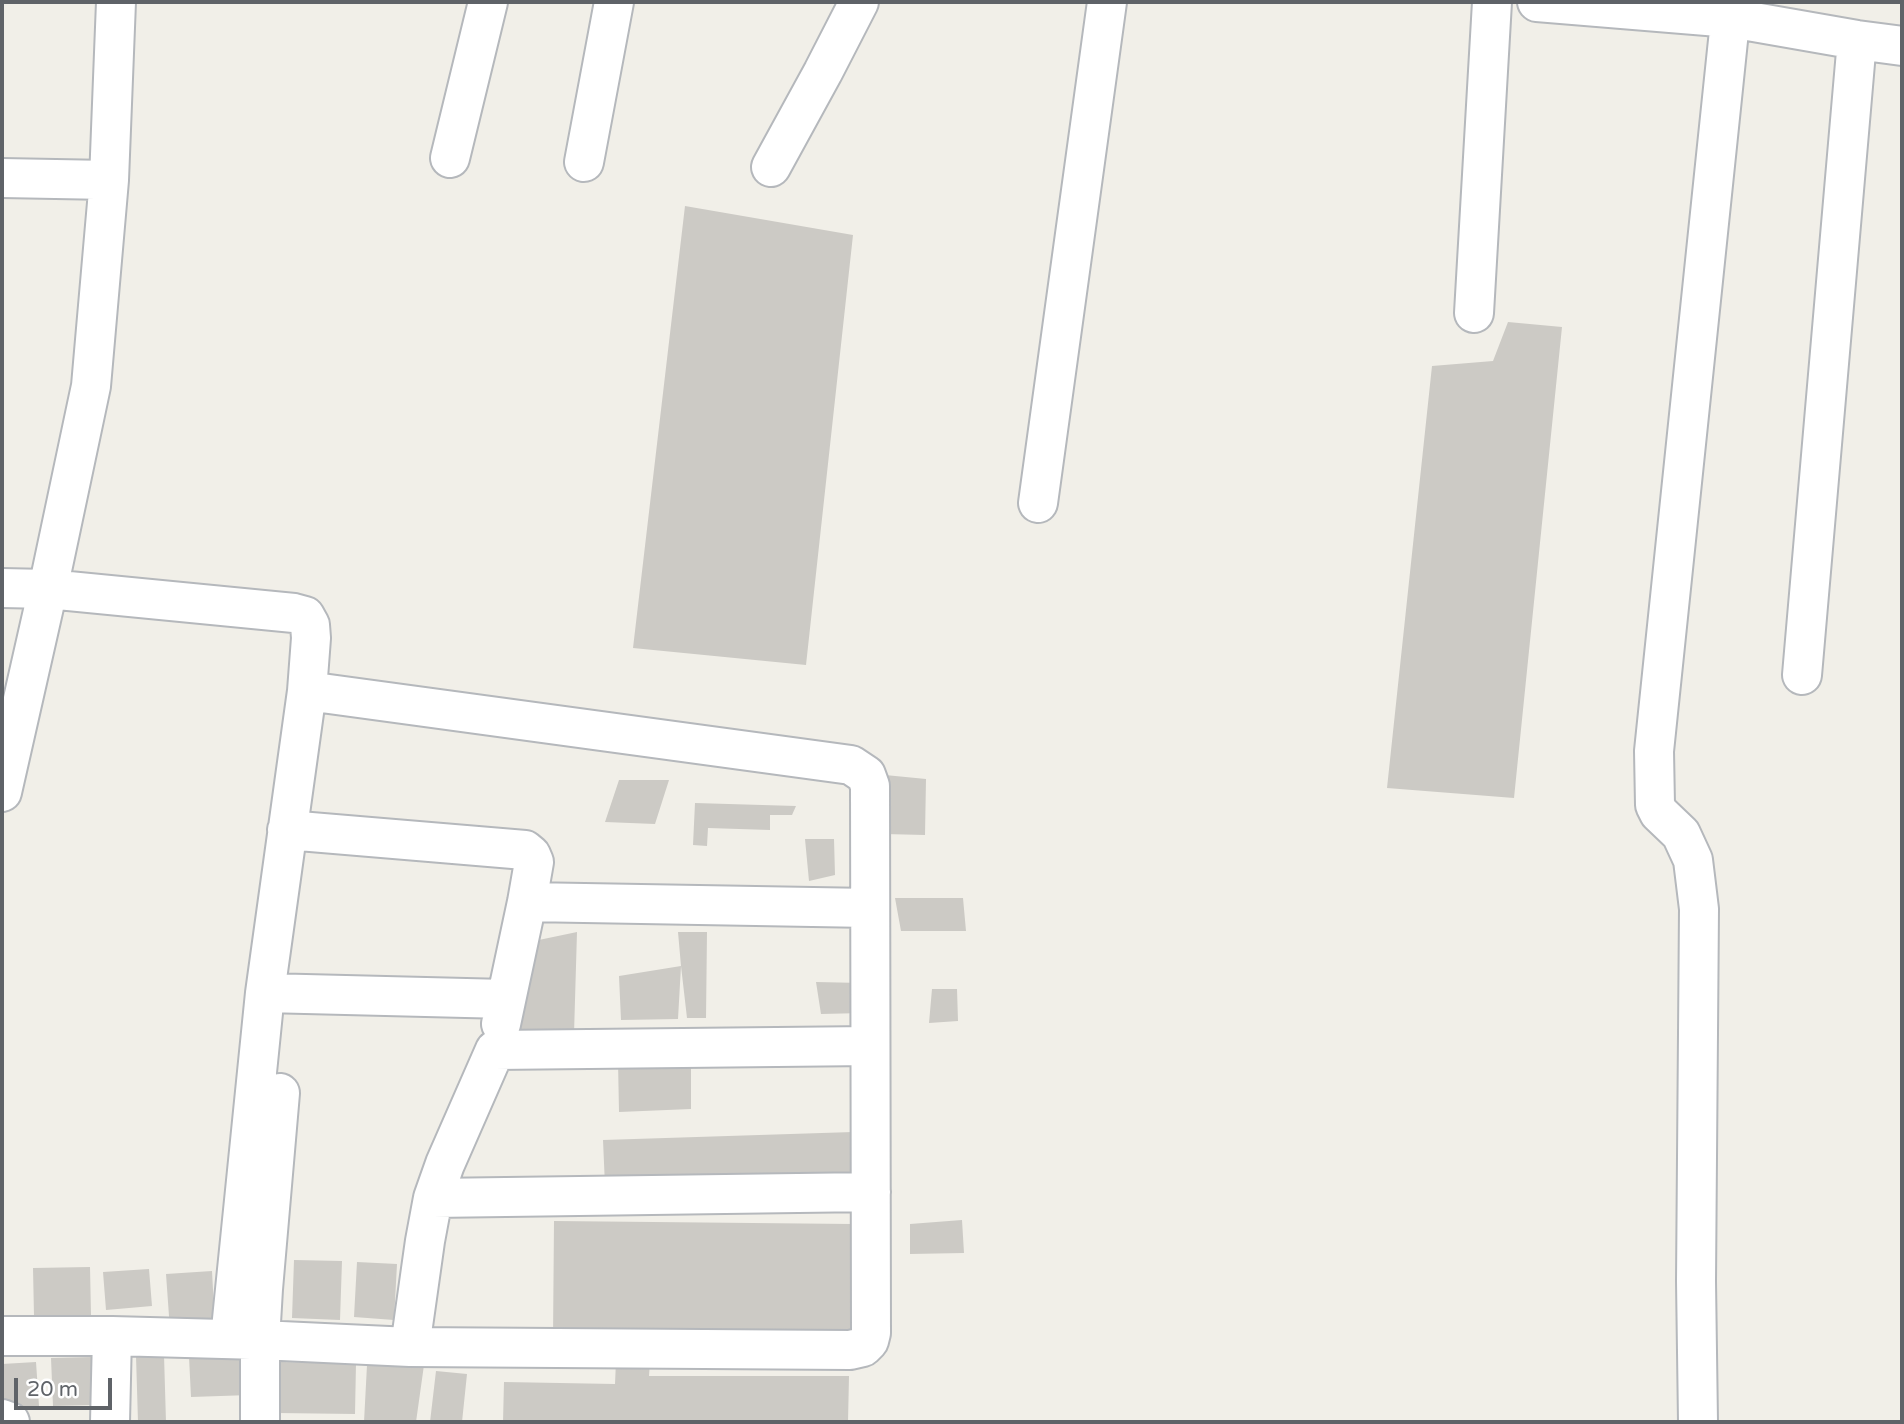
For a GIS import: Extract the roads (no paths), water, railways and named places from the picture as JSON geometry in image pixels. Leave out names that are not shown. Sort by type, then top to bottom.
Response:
[{"type":"street","points":[[2,792],[91,386],[109,180],[116,2]]},
{"type":"street","points":[[450,158],[488,2]]},
{"type":"street","points":[[584,162],[614,2]]},
{"type":"street","points":[[771,167],[859,2]]},
{"type":"street","points":[[1038,503],[1107,2]]},
{"type":"street","points":[[1474,313],[1492,2]]},
{"type":"street","points":[[1537,2],[1731,10],[1857,40],[1902,46]]},
{"type":"street","points":[[1698,1422],[1696,1268],[1699,909],[1693,860],[1681,834],[1659,813],[1655,805],[1654,751],[1731,10]]},
{"type":"street","points":[[1802,675],[1857,40]]},
{"type":"street","points":[[2,178],[109,180]]},
{"type":"street","points":[[2,588],[48,589],[294,612],[305,616],[310,625],[307,691],[287,830],[277,993],[248,1289],[245,1340],[260,1422]]},
{"type":"street","points":[[2,1336],[112,1336],[410,1347],[850,1350],[863,1348],[869,1341],[870,786],[866,775],[851,765],[307,691]]},
{"type":"street","points":[[287,830],[524,850],[531,855],[534,862],[495,1050],[433,1198],[410,1347]]},
{"type":"street","points":[[527,902],[870,908]]},
{"type":"street","points":[[277,993],[506,999]]},
{"type":"street","points":[[495,1050],[870,1046]]},
{"type":"street","points":[[433,1198],[871,1192]]},
{"type":"street","points":[[110,1422],[112,1336]]},
{"type":"street","points":[[2,1419],[10,1422]]}]
